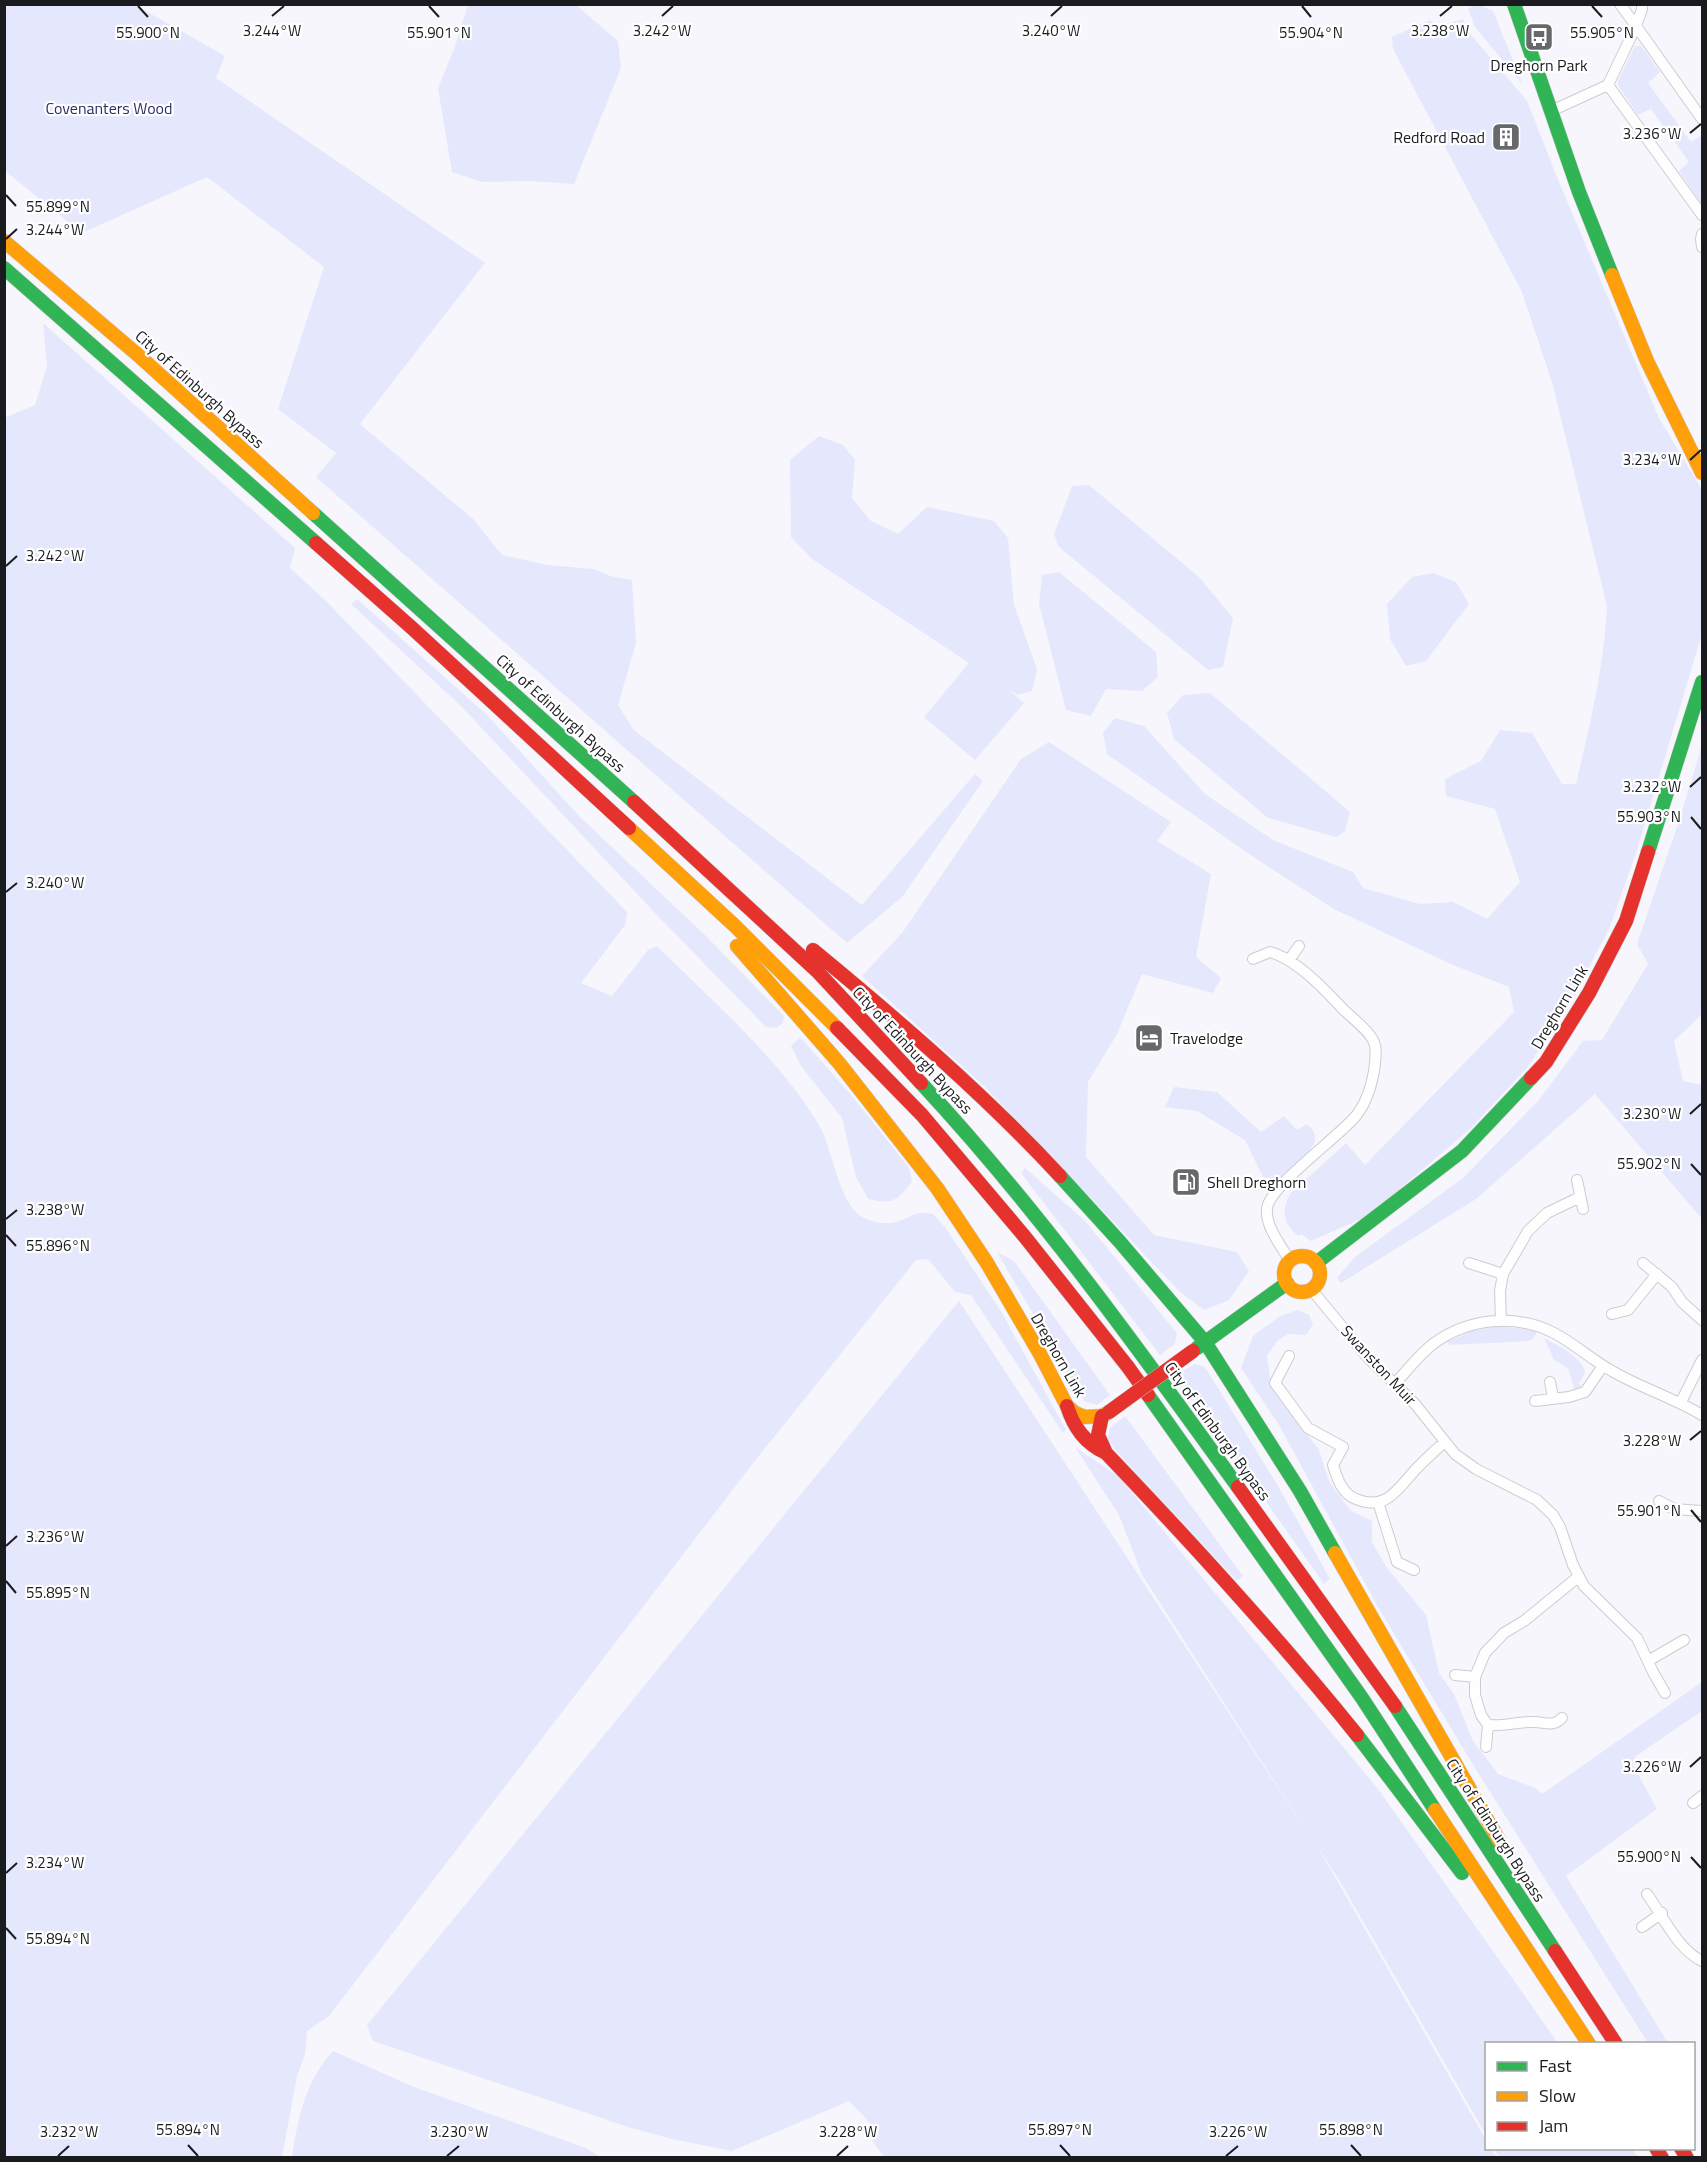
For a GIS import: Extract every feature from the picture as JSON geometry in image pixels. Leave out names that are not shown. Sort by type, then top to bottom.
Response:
[{"type":"main road","points":[[1514,4],[1579,192],[1647,361],[1702,473]]},
{"type":"main road","name":"City of Edinburgh Bypass","points":[[4,241],[138,355],[626,794],[817,971],[959,1124],[1053,1237],[1142,1353],[1389,1697],[1616,2042]]},
{"type":"main road","points":[[4,268],[412,627],[580,782],[808,997],[922,1115],[1025,1237],[1128,1367],[1362,1698],[1588,2042]]},
{"type":"main road","name":"Dreghorn Link","points":[[1316,1263],[1462,1151],[1546,1062],[1589,993],[1626,921],[1702,682]]},
{"type":"main road","name":"Dreghorn Link","points":[[580,782],[732,940],[881,1115],[937,1188],[992,1272],[1040,1354],[1067,1406],[1075,1413],[1085,1417],[1105,1414]]},
{"type":"main road","points":[[626,794],[908,1029],[1032,1146],[1120,1242],[1205,1342],[1300,1491],[1616,2042]]},
{"type":"main road","points":[[1301,1256],[1312,1259],[1320,1274],[1316,1286],[1300,1292],[1291,1287],[1287,1283],[1285,1271],[1290,1261],[1301,1256]]},
{"type":"main road","points":[[1287,1283],[1105,1414],[1098,1425],[1101,1445],[1290,1654],[1394,1783],[1588,2042]]},
{"type":"main road","points":[[1067,1406],[1071,1420],[1083,1438],[1094,1448],[1106,1453]]},
{"type":"street","points":[[1620,4],[1702,119]]},
{"type":"street","points":[[1551,111],[1608,85],[1636,26],[1642,4]]},
{"type":"street","points":[[1608,85],[1702,215]]},
{"type":"street","points":[[1702,234],[1702,247]]},
{"type":"street","points":[[1289,960],[1299,946]]},
{"type":"street","points":[[1254,959],[1270,952],[1289,960],[1369,1033],[1375,1045],[1376,1055],[1368,1096],[1355,1116],[1285,1182],[1268,1204],[1267,1220],[1290,1261]]},
{"type":"street","points":[[1577,1180],[1583,1209]]},
{"type":"street","points":[[1501,1320],[1500,1291],[1503,1275],[1511,1259],[1537,1222],[1555,1209],[1580,1197]]},
{"type":"street","points":[[1469,1263],[1503,1275]]},
{"type":"street","points":[[1643,1263],[1672,1287],[1682,1302],[1702,1320]]},
{"type":"street","points":[[1612,1314],[1628,1310],[1657,1275]]},
{"type":"street","name":"Swanston Muir","points":[[1311,1289],[1368,1358],[1427,1417],[1455,1454],[1476,1469],[1537,1500],[1552,1515],[1566,1540],[1578,1576],[1584,1586],[1637,1638],[1665,1694]]},
{"type":"street","points":[[1395,1384],[1424,1352],[1447,1335],[1475,1324],[1501,1320],[1544,1328],[1566,1340],[1603,1366],[1681,1402],[1702,1415]]},
{"type":"street","points":[[1289,1356],[1275,1383],[1308,1428],[1343,1447],[1333,1465],[1336,1478],[1351,1497],[1378,1502],[1401,1488],[1415,1470],[1445,1442]]},
{"type":"street","points":[[1681,1402],[1702,1360]]},
{"type":"street","points":[[1535,1401],[1569,1397],[1585,1392],[1603,1366]]},
{"type":"street","points":[[1550,1382],[1553,1398]]},
{"type":"street","points":[[1659,1501],[1674,1509],[1702,1512]]},
{"type":"street","points":[[1378,1502],[1397,1562],[1414,1570]]},
{"type":"street","points":[[1562,1718],[1556,1723],[1549,1724],[1537,1722],[1514,1723],[1498,1727],[1488,1725],[1480,1715],[1475,1695],[1475,1677],[1485,1653],[1494,1642],[1524,1621],[1578,1576]]},
{"type":"street","points":[[1648,1661],[1684,1640]]},
{"type":"street","points":[[1455,1675],[1475,1677]]},
{"type":"street","points":[[1486,1747],[1488,1725]]},
{"type":"street","points":[[1693,1803],[1702,1796]]},
{"type":"street","points":[[1647,1894],[1662,1913],[1683,1948],[1702,1961]]},
{"type":"street","points":[[1642,1927],[1662,1913]]},
{"type":"green space","name":"Covenanters Wood","points":[[4,5],[135,5],[225,56],[216,78],[485,263],[360,424],[473,519],[502,555],[547,565],[594,569],[610,576],[632,580],[636,643],[618,705],[634,730],[862,905],[975,774],[983,781],[902,897],[847,943],[316,477],[336,453],[278,409],[324,267],[207,177],[82,233],[5,171]]},
{"type":"green space","points":[[468,5],[576,5],[618,41],[621,68],[574,184],[530,181],[481,182],[452,172],[438,88]]},
{"type":"green space","points":[[1479,5],[1493,11],[1523,85],[1475,27],[1468,8]]},
{"type":"green space","points":[[1463,19],[1472,36],[1527,101],[1659,418],[1702,490],[1702,634],[1636,853],[1609,929],[1571,1002],[1527,1068],[1470,1129],[1368,1216],[1311,1241],[1301,1234],[1299,1236],[1287,1222],[1285,1206],[1290,1194],[1346,1143],[1365,1165],[1514,1012],[1509,987],[1453,965],[1334,909],[1252,856],[1107,754],[1103,733],[1115,718],[1144,726],[1205,794],[1273,840],[1353,872],[1363,888],[1420,904],[1453,902],[1487,919],[1520,882],[1495,809],[1446,796],[1445,779],[1481,761],[1500,730],[1532,733],[1562,784],[1576,784],[1600,674],[1607,606],[1552,382],[1522,292],[1393,49],[1392,37],[1430,20],[1438,27]]},
{"type":"green space","points":[[1635,46],[1641,46],[1660,72],[1648,83],[1691,142],[1702,135],[1702,205],[1679,171],[1689,162],[1651,109],[1638,115],[1618,85]]},
{"type":"green space","points":[[43,323],[295,548],[290,568],[327,602],[627,912],[625,925],[581,983],[612,996],[648,950],[657,946],[744,1031],[803,1101],[824,1135],[842,1189],[855,1211],[864,1218],[881,1223],[896,1222],[918,1213],[933,1214],[945,1227],[1002,1313],[1066,1430],[1063,1433],[971,1295],[955,1292],[928,1259],[916,1260],[754,1462],[329,2016],[307,2031],[305,2054],[297,2076],[282,2157],[5,2158],[4,418],[35,405],[47,366]]},
{"type":"green space","points":[[819,436],[843,445],[855,460],[852,498],[871,521],[898,534],[927,507],[994,521],[1008,538],[1014,605],[1037,669],[1032,691],[1018,695],[1009,690],[1024,703],[975,760],[924,717],[969,663],[812,559],[791,537],[790,460]]},
{"type":"green space","points":[[1089,485],[1199,577],[1233,618],[1223,667],[1208,670],[1059,547],[1054,534],[1072,486]]},
{"type":"green space","points":[[1059,572],[1156,652],[1158,677],[1142,691],[1106,689],[1091,716],[1066,710],[1039,604],[1042,575]]},
{"type":"green space","points":[[1433,573],[1456,582],[1469,604],[1426,661],[1406,666],[1390,639],[1387,604],[1412,577]]},
{"type":"green space","points":[[357,599],[487,715],[579,816],[707,937],[784,1016],[783,1023],[776,1028],[766,1027],[656,914],[461,706],[351,604]]},
{"type":"green space","points":[[1210,693],[1350,812],[1345,831],[1336,837],[1268,818],[1174,739],[1167,713],[1183,695]]},
{"type":"green space","points":[[1049,742],[1171,822],[1157,841],[1211,874],[1196,957],[1221,978],[1213,993],[1142,974],[1117,1034],[1088,1082],[1086,1157],[1154,1235],[1237,1252],[1249,1271],[1229,1300],[1204,1310],[1181,1293],[984,1086],[862,976],[902,933],[1021,759]]},
{"type":"green space","points":[[1702,745],[1702,1014],[1674,1041],[1683,1081],[1702,1085],[1702,1219],[1595,1094],[1476,1199],[1341,1283],[1337,1278],[1355,1257],[1463,1178],[1538,1101],[1583,1041],[1602,1040],[1648,964],[1637,944]]},
{"type":"green space","points":[[800,1037],[853,1097],[909,1168],[912,1182],[902,1194],[893,1200],[883,1202],[868,1199],[856,1177],[842,1118],[801,1066],[791,1046]]},
{"type":"green space","points":[[1174,1087],[1217,1092],[1261,1132],[1284,1116],[1297,1130],[1307,1124],[1314,1133],[1315,1140],[1309,1151],[1296,1164],[1271,1184],[1265,1181],[1245,1140],[1197,1111],[1165,1107]]},
{"type":"green space","points":[[1025,1168],[1085,1221],[1177,1333],[1175,1344],[1160,1355],[1021,1173]]},
{"type":"green space","points":[[997,1252],[1014,1261],[1110,1395],[1097,1405],[1084,1401]]},
{"type":"green space","points":[[959,1301],[1312,1840],[1142,1575],[1119,1515],[1075,1447],[1118,1476],[1378,1789],[1557,2042],[1485,2042],[1485,2133],[1315,1842],[1485,2138],[1485,2150],[1492,2150],[1497,2157],[884,2157],[870,2137],[869,2122],[849,2101],[732,2151],[628,2127],[373,2041],[367,2025]]},
{"type":"green space","points":[[1298,1310],[1309,1315],[1313,1325],[1306,1335],[1288,1334],[1277,1341],[1267,1356],[1271,1385],[1319,1450],[1329,1481],[1350,1510],[1372,1521],[1372,1542],[1387,1568],[1426,1615],[1439,1673],[1454,1694],[1473,1741],[1498,1774],[1535,1788],[1542,1794],[1702,1682],[1702,1711],[1636,1756],[1632,1763],[1657,1809],[1566,1876],[1667,2042],[1647,2042],[1472,1763],[1378,1607],[1279,1425],[1241,1368],[1253,1336],[1280,1316]]},
{"type":"green space","points":[[1499,1326],[1537,1332],[1529,1341],[1450,1345],[1447,1342],[1472,1331]]},
{"type":"green space","points":[[1544,1338],[1568,1352],[1583,1366],[1585,1372],[1579,1384],[1582,1386],[1575,1391],[1568,1368],[1554,1360]]},
{"type":"green space","points":[[1195,1364],[1205,1367],[1278,1486],[1330,1579],[1324,1584],[1176,1374]]},
{"type":"green space","points":[[1125,1416],[1243,1576],[1237,1581],[1115,1450],[1108,1439],[1110,1428]]},
{"type":"green space","points":[[333,2051],[414,2087],[586,2148],[600,2157],[292,2157],[297,2128],[309,2088],[323,2063]]},
{"type":"green space","points":[[1495,2150],[1633,2150],[1638,2157],[1499,2157]]},
{"type":"traffic: fast","points":[[1514,4],[1579,192],[1612,275]]},
{"type":"traffic: fast","points":[[4,268],[316,543]]},
{"type":"traffic: fast","points":[[313,513],[634,802]]},
{"type":"traffic: fast","points":[[1648,852],[1702,682]]},
{"type":"traffic: fast","points":[[1316,1263],[1462,1151],[1531,1078]]},
{"type":"traffic: fast","points":[[921,1083],[1006,1180],[1086,1280],[1238,1487]]},
{"type":"traffic: fast","points":[[1060,1176],[1205,1342],[1300,1491],[1335,1553]]},
{"type":"traffic: fast","points":[[1197,1348],[1287,1283]]},
{"type":"traffic: fast","points":[[1148,1395],[1362,1698],[1435,1810]]},
{"type":"traffic: fast","points":[[1395,1706],[1555,1951]]},
{"type":"traffic: fast","points":[[1357,1735],[1462,1873]]},
{"type":"traffic: slow","points":[[4,241],[138,355],[313,513]]},
{"type":"traffic: slow","points":[[1612,275],[1647,361],[1702,473]]},
{"type":"traffic: slow","points":[[629,828],[735,926],[837,1028]]},
{"type":"traffic: slow","points":[[737,946],[839,1063],[937,1188]]},
{"type":"traffic: slow","points":[[937,1188],[987,1263],[1040,1354],[1067,1406],[1075,1413],[1085,1417],[1102,1416],[1109,1412]]},
{"type":"traffic: slow","points":[[1302,1256],[1314,1262],[1320,1274],[1314,1286],[1302,1292],[1290,1286],[1284,1274],[1290,1262],[1302,1256]]},
{"type":"traffic: slow","points":[[1335,1553],[1500,1842]]},
{"type":"traffic: slow","points":[[1435,1810],[1588,2042]]},
{"type":"traffic: jam","points":[[316,543],[629,828]]},
{"type":"traffic: jam","points":[[634,802],[817,971],[921,1083]]},
{"type":"traffic: jam","points":[[1531,1078],[1546,1062],[1589,993],[1626,921],[1648,852]]},
{"type":"traffic: jam","points":[[813,950],[940,1059],[1060,1176]]},
{"type":"traffic: jam","points":[[837,1028],[922,1115],[1025,1237],[1148,1395]]},
{"type":"traffic: jam","points":[[1109,1412],[1193,1351]]},
{"type":"traffic: jam","points":[[1067,1406],[1081,1434],[1092,1445],[1106,1453]]},
{"type":"traffic: jam","points":[[1102,1416],[1098,1435],[1106,1453],[1235,1591],[1357,1735]]},
{"type":"traffic: jam","points":[[1238,1487],[1395,1706]]},
{"type":"traffic: jam","points":[[1555,1951],[1615,2042]]},
{"type":"traffic: jam","points":[[1657,2150],[1662,2158]]},
{"type":"traffic: jam","points":[[1682,2150],[1687,2158]]},
{"type":"place","name":"Dreghorn Park","points":[[1539,37]]},
{"type":"place","name":"Redford Road","points":[[1506,137]]},
{"type":"place","name":"Travelodge","points":[[1149,1038]]},
{"type":"place","name":"Shell Dreghorn","points":[[1186,1182]]}]
